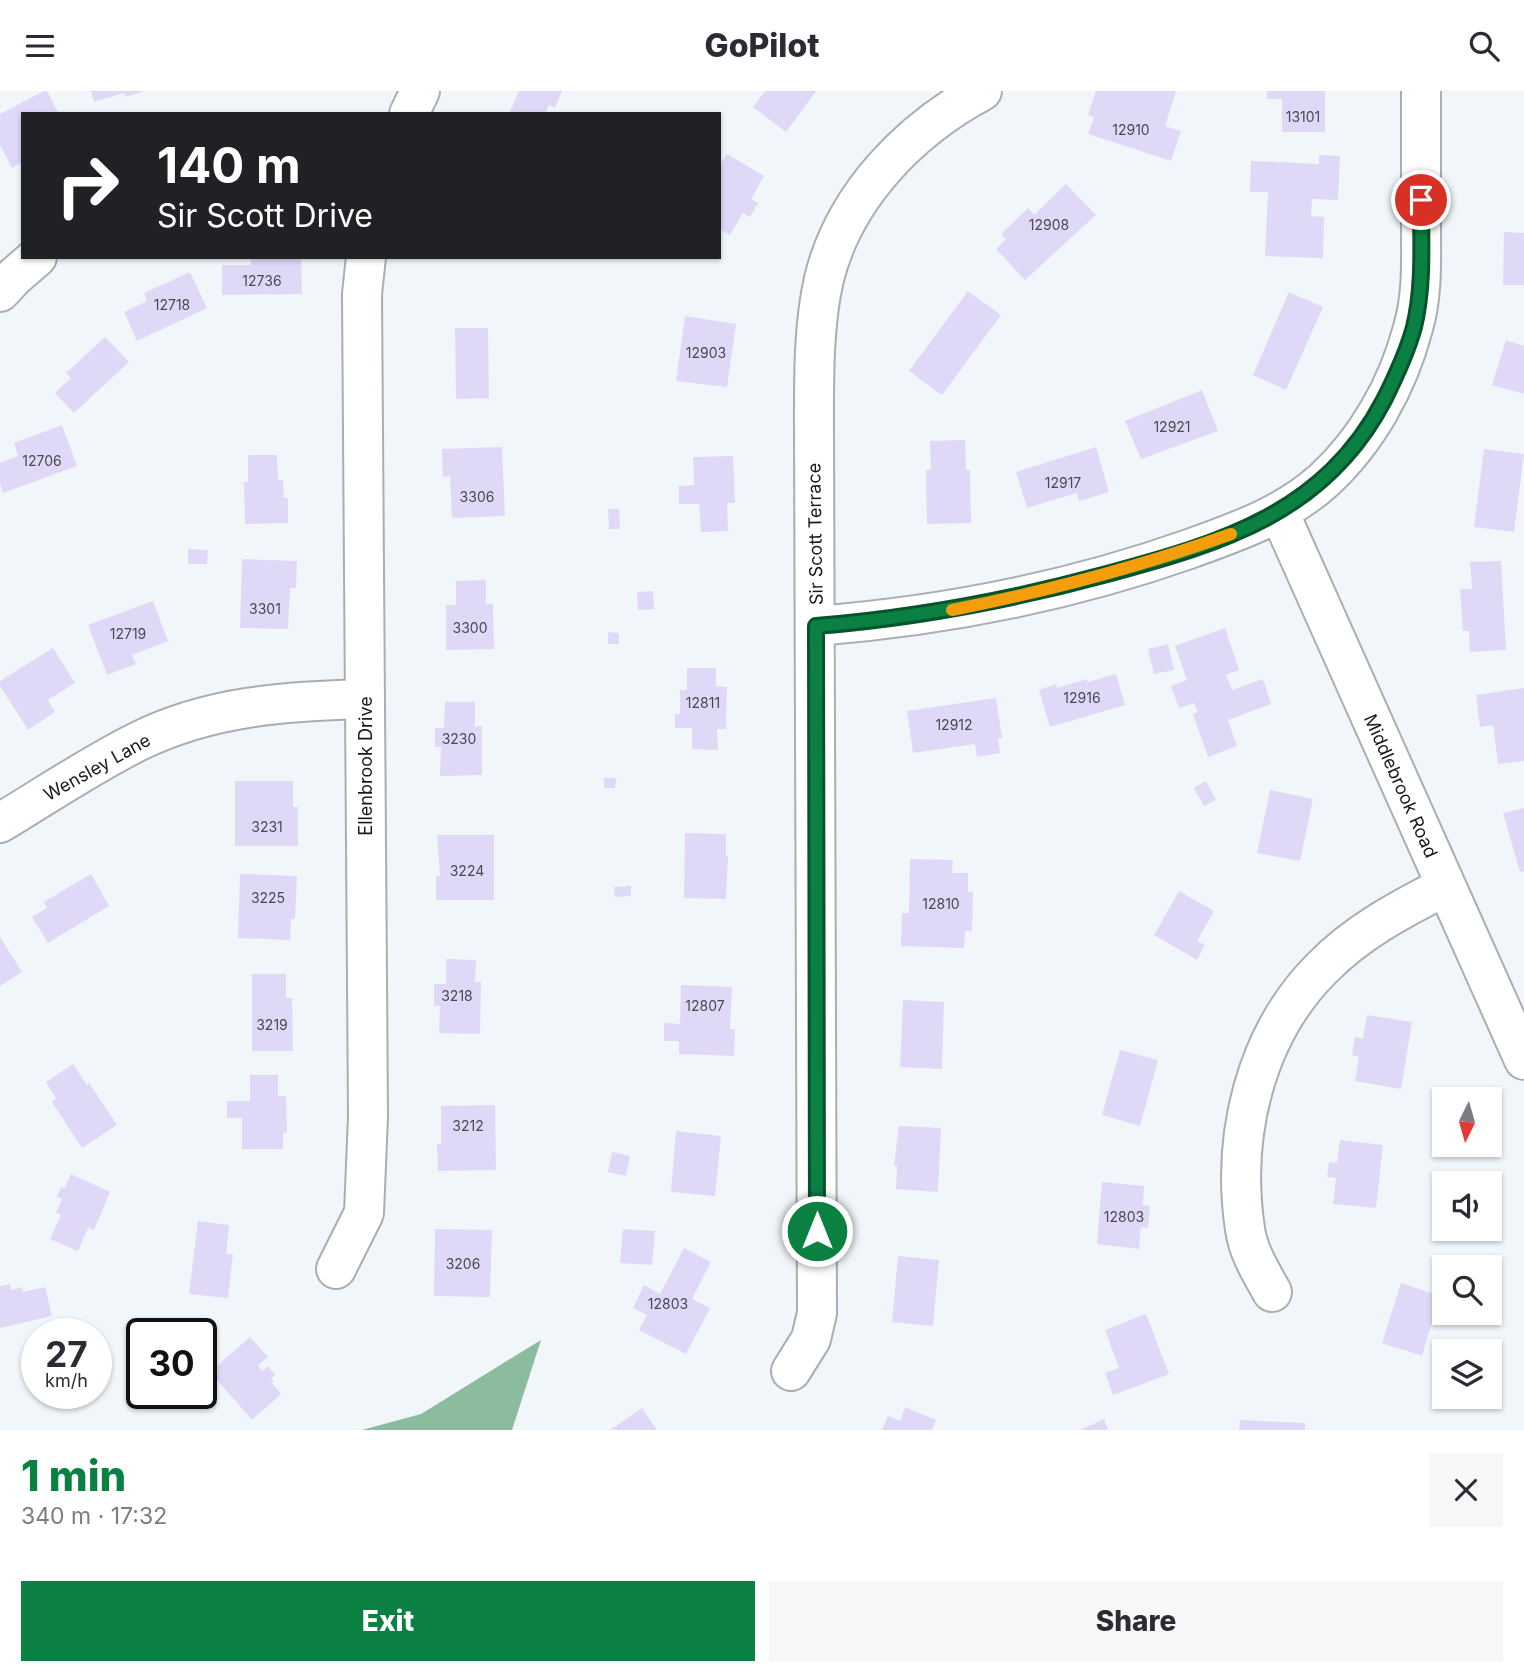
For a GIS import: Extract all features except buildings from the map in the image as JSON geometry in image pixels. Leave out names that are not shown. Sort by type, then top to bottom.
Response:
[{"type":"street","points":[[410,112],[420,91]]},
{"type":"street","name":"Sir Scott Terrace","points":[[791,1371],[811,1339],[817,1313],[815,355],[824,281],[835,243],[853,209],[891,160],[916,135],[952,107],[982,91]]},
{"type":"street","points":[[816,626],[951,611],[1041,592],[1161,559],[1251,527],[1279,512],[1322,481],[1346,457],[1371,424],[1400,369],[1414,326],[1421,282],[1421,91]]},
{"type":"street","points":[[0,292],[35,259]]},
{"type":"street","name":"Ellenbrook Drive","points":[[336,1269],[364,1213],[368,1118],[362,294],[366,259]]},
{"type":"street","name":"Middlebrook Road","points":[[1279,512],[1524,1060]]},
{"type":"street","name":"Wensley Lane","points":[[0,823],[139,741],[192,720],[250,706],[306,700],[365,699]]},
{"type":"street","points":[[1272,1291],[1255,1262],[1245,1230],[1242,1170],[1247,1111],[1254,1079],[1270,1039],[1293,1002],[1322,968],[1354,940],[1389,916],[1446,886]]},
{"type":"green space","points":[[541,1340],[512,1430],[362,1430],[421,1414]]},
{"type":"slow traffic","points":[[952,610],[1041,592],[1161,559],[1231,534]]},
{"type":"route","points":[[817,1231],[816,626],[951,611],[1041,592],[1161,559],[1251,527],[1295,502],[1322,481],[1346,457],[1371,424],[1400,369],[1414,326],[1421,282],[1421,200]]}]
